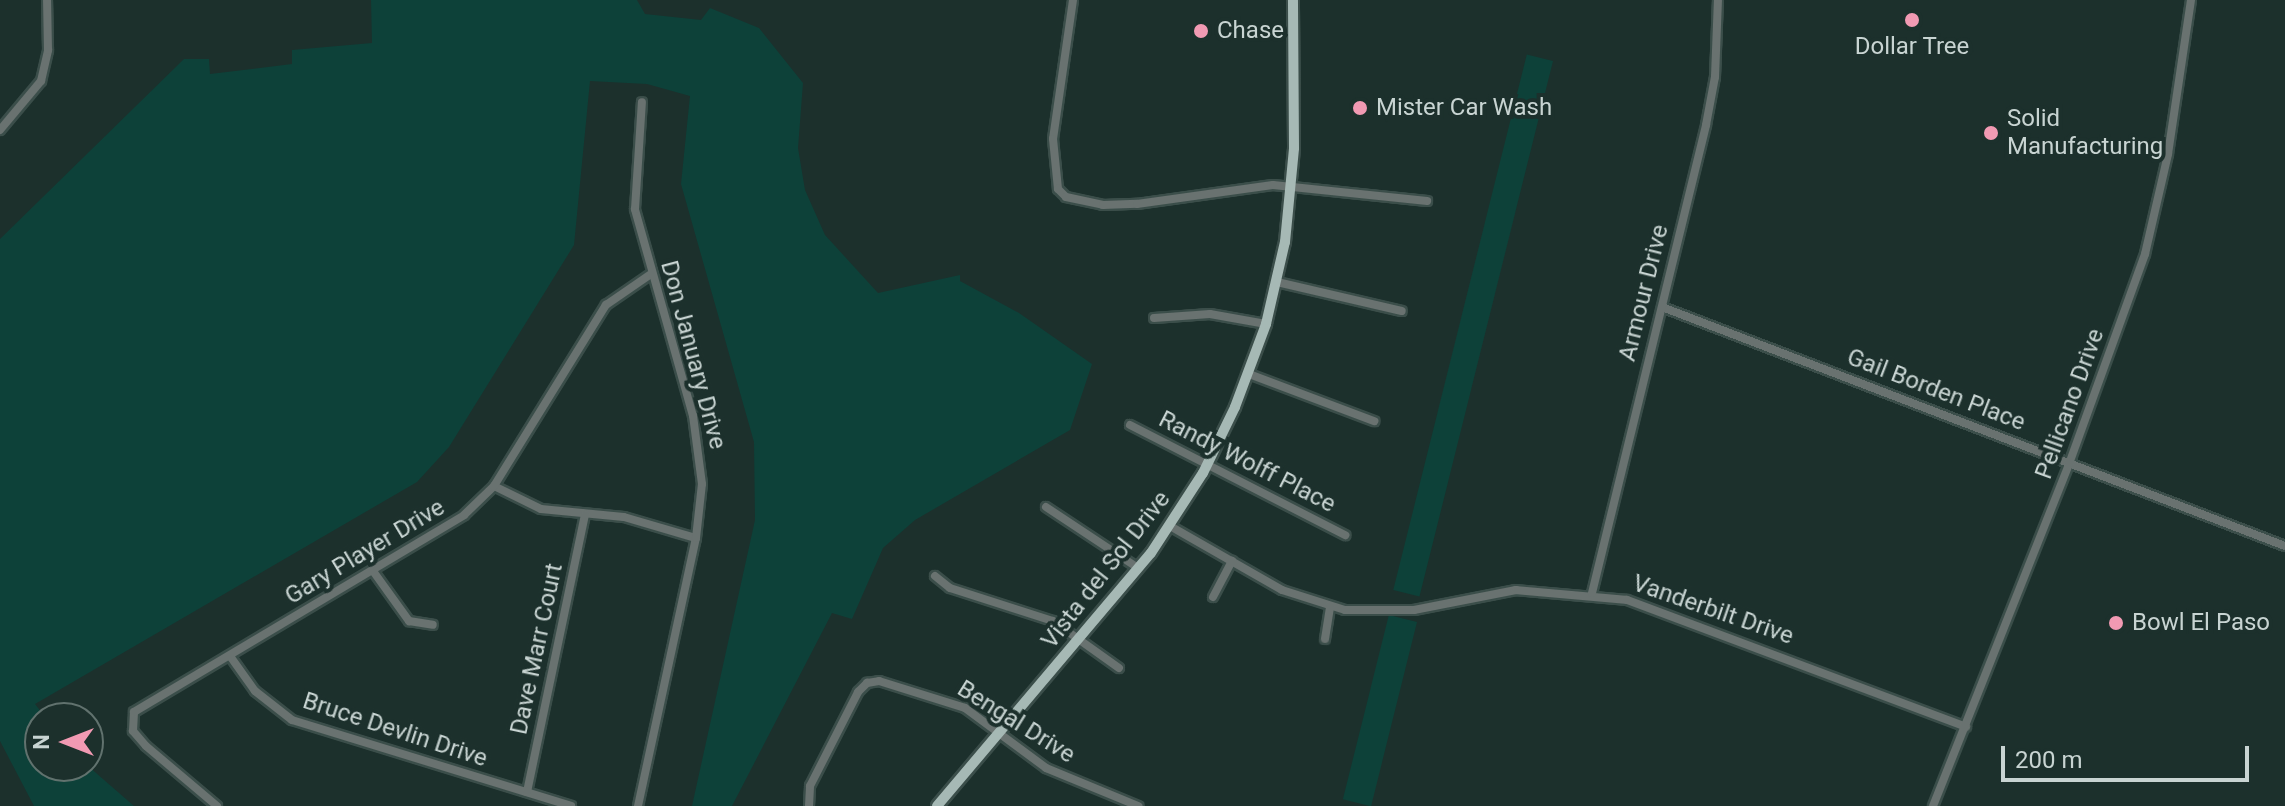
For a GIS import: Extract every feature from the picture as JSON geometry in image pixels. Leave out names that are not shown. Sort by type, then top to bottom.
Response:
[{"type":"main road","name":"Vista del Sol Drive","points":[[937,806],[1078,641],[1170,526],[1209,462],[1249,374],[1277,282],[1291,188],[1293,0]]},
{"type":"street","points":[[0,130],[41,81],[48,50],[47,0]]},
{"type":"street","points":[[1073,0],[1053,139],[1061,193],[1079,201],[1114,205],[1253,185],[1427,201]]},
{"type":"street","name":"Armour Drive","points":[[1592,593],[1713,91],[1718,0]]},
{"type":"street","name":"Pellicano Drive","points":[[1933,806],[2069,464],[2154,222],[2191,0]]},
{"type":"street","name":"Don January Drive","points":[[638,806],[696,538],[700,450],[651,274],[633,190],[642,102]]},
{"type":"street","name":"Gary Player Drive","points":[[217,806],[146,746],[131,721],[134,712],[464,515],[494,486],[606,305],[651,274]]},
{"type":"street","points":[[1277,282],[1402,311]]},
{"type":"street","name":"Gail Borden Place","points":[[1662,307],[2285,546]]},
{"type":"street","points":[[1154,318],[1210,314],[1266,324]]},
{"type":"street","points":[[1249,374],[1374,421]]},
{"type":"street","name":"Randy Wolff Place","points":[[1130,425],[1209,462],[1345,535]]},
{"type":"street","points":[[494,486],[541,509],[624,517],[696,538]]},
{"type":"street","points":[[1046,507],[1138,568]]},
{"type":"street","name":"Dave Marr Court","points":[[527,792],[585,514]]},
{"type":"street","name":"Vanderbilt Drive","points":[[1170,526],[1282,590],[1330,607],[1400,611],[1516,590],[1592,593],[1672,613],[1966,727]]},
{"type":"street","points":[[1213,597],[1232,561]]},
{"type":"street","points":[[373,571],[409,621],[433,625]]},
{"type":"street","points":[[935,576],[950,588],[1053,621],[1119,668]]},
{"type":"street","points":[[1325,639],[1330,607]]},
{"type":"street","name":"Bruce Devlin Drive","points":[[230,656],[255,691],[292,720],[568,806]]},
{"type":"street","name":"Bengal Drive","points":[[809,806],[810,786],[867,683],[879,681],[956,704],[1046,768],[1138,806]]},
{"type":"green space","points":[[371,0],[637,0],[645,14],[701,20],[710,8],[759,28],[803,83],[798,148],[805,190],[825,235],[878,293],[960,275],[960,281],[1019,313],[1092,364],[1070,430],[915,520],[883,548],[852,619],[832,613],[732,806],[692,806],[755,520],[754,442],[681,184],[690,96],[647,84],[590,81],[574,245],[449,447],[417,482],[38,702],[24,702],[24,782],[104,780],[134,806],[34,806],[0,741],[0,239],[184,59],[209,59],[210,74],[292,64],[292,50],[372,43]]},
{"type":"green space","points":[[1527,54],[1553,61],[1419,597],[1393,590]]},
{"type":"green space","points":[[1389,615],[1417,622],[1371,806],[1343,799]]},
{"type":"place","name":"Dollar Tree","points":[[1912,20]]},
{"type":"place","name":"Chase","points":[[1201,31]]},
{"type":"place","name":"Mister Car Wash","points":[[1360,108]]},
{"type":"place","name":"Solid Manufacturing","points":[[1991,133]]},
{"type":"place","name":"Bowl El Paso","points":[[2116,623]]}]
